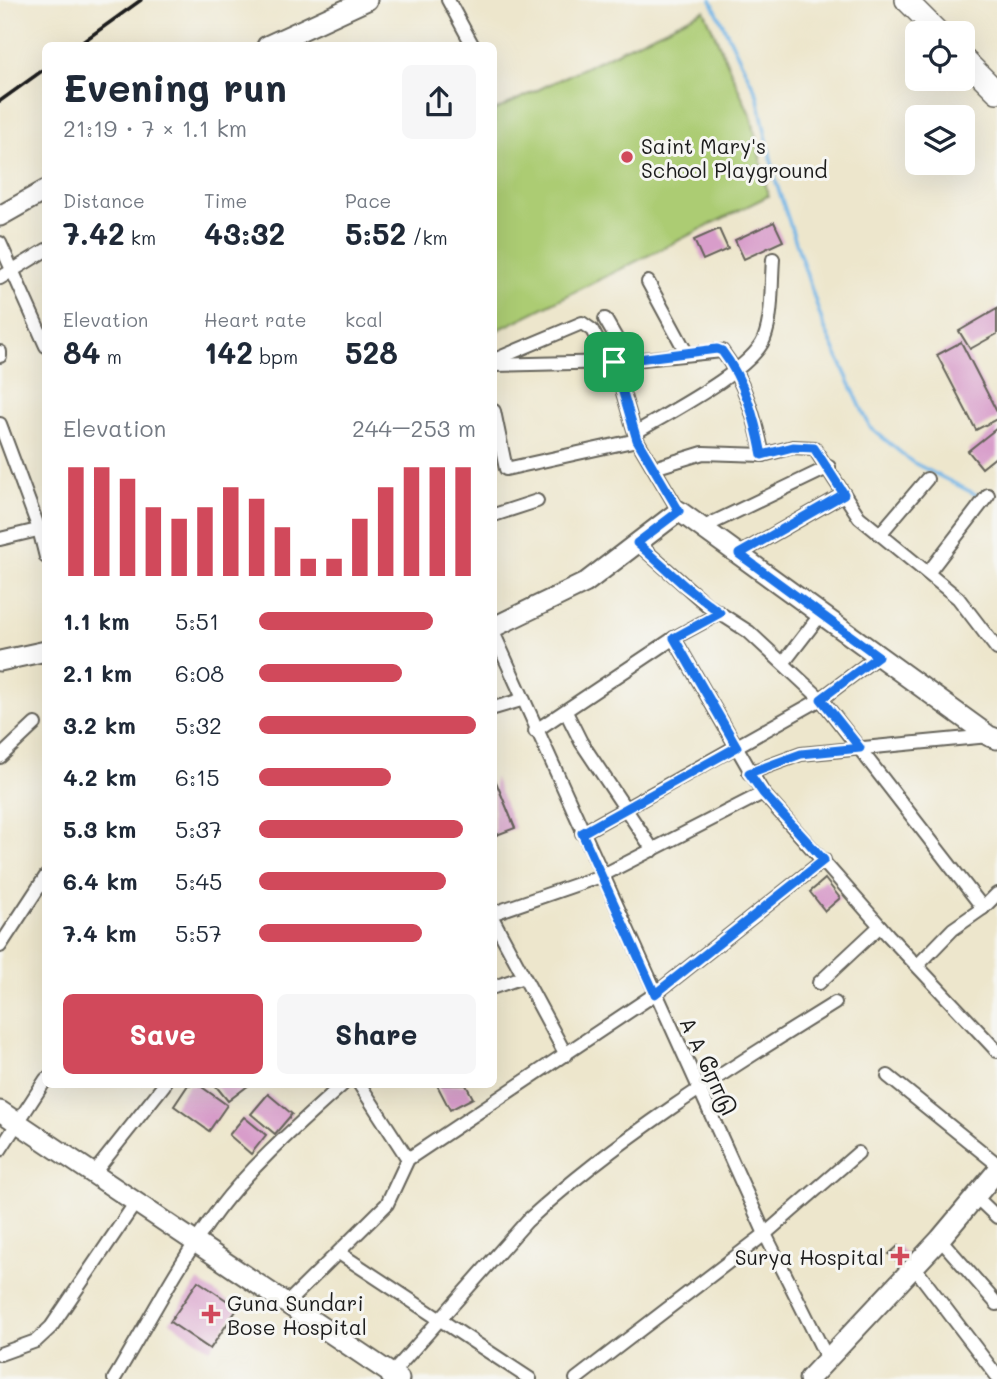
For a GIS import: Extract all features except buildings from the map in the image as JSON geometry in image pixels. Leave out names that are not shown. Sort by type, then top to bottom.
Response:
[{"type":"main road","points":[[906,0],[927,21]]},
{"type":"main road","points":[[975,68],[994,83]]},
{"type":"street","points":[[276,42],[367,0]]},
{"type":"street","points":[[448,0],[471,42]]},
{"type":"street","points":[[0,216],[42,194]]},
{"type":"street","points":[[0,243],[42,337]]},
{"type":"street","points":[[0,278],[42,252]]},
{"type":"street","points":[[497,426],[506,469],[636,436],[735,371],[757,351],[766,334],[773,259]]},
{"type":"street","points":[[648,282],[687,354]]},
{"type":"street","points":[[605,319],[628,359]]},
{"type":"street","points":[[497,359],[582,323],[592,330],[611,362],[636,436],[679,511],[993,738]]},
{"type":"street","points":[[497,365],[611,362],[722,351],[735,371],[755,420],[762,455]]},
{"type":"street","points":[[0,424],[42,528],[0,539]]},
{"type":"street","points":[[654,468],[703,453],[762,455],[803,446],[814,448],[829,467],[859,517],[958,598],[997,649]]},
{"type":"street","points":[[702,528],[829,467]]},
{"type":"street","points":[[880,534],[927,479]]},
{"type":"street","points":[[739,554],[844,494]]},
{"type":"street","points":[[928,573],[988,495]]},
{"type":"street","points":[[497,514],[537,501]]},
{"type":"street","points":[[497,626],[584,583],[679,511]]},
{"type":"street","points":[[637,543],[685,586],[749,632],[821,699],[983,908]]},
{"type":"street","points":[[535,731],[674,638],[720,613]]},
{"type":"street","points":[[784,662],[821,614]]},
{"type":"street","points":[[674,638],[737,747],[749,773],[763,793],[880,926],[997,1051]]},
{"type":"street","name":"A A ரோடு","points":[[497,641],[535,731],[765,1234],[827,1358]]},
{"type":"street","points":[[0,661],[42,652]]},
{"type":"street","points":[[582,833],[821,699],[878,656]]},
{"type":"street","points":[[497,707],[521,700]]},
{"type":"street","points":[[566,712],[582,742],[653,850]]},
{"type":"street","points":[[0,757],[35,724]]},
{"type":"street","points":[[749,773],[801,754],[993,738]]},
{"type":"street","points":[[497,912],[601,876],[763,793]]},
{"type":"street","points":[[286,1304],[387,1205],[408,1159],[655,994],[824,860]]},
{"type":"street","points":[[0,946],[42,882]]},
{"type":"street","points":[[918,965],[953,929],[983,908],[997,894]]},
{"type":"street","points":[[497,926],[566,1055]]},
{"type":"street","points":[[819,983],[880,926]]},
{"type":"street","points":[[497,986],[523,977]]},
{"type":"street","points":[[0,1111],[392,1377],[527,1221],[553,1198],[641,1127],[698,1088],[835,1003]]},
{"type":"street","points":[[888,1076],[997,1164]]},
{"type":"street","points":[[0,1150],[42,1085]]},
{"type":"street","points":[[94,1173],[162,1088]]},
{"type":"street","points":[[114,1379],[195,1242],[252,1170],[339,1088]]},
{"type":"street","points":[[362,1088],[408,1159]]},
{"type":"street","points":[[576,1379],[765,1234],[858,1153]]},
{"type":"street","points":[[809,1379],[940,1239],[997,1171]]},
{"type":"street","points":[[975,1196],[997,1217]]},
{"type":"street","points":[[0,1354],[36,1341],[51,1327],[136,1202]]},
{"type":"street","points":[[940,1239],[997,1304]]},
{"type":"street","points":[[339,1253],[530,1379]]},
{"type":"street","points":[[914,1267],[997,1376]]},
{"type":"green space","name":"Saint Mary's School Playground","points":[[704,10],[752,119],[768,196],[497,331],[497,110]]},
{"type":"waterway","points":[[711,0],[757,94],[776,182],[824,327],[870,427],[912,462],[983,498]]},
{"type":"railway","points":[[83,42],[141,0]]},
{"type":"railway","points":[[0,101],[42,71]]},
{"type":"place","name":"Saint Mary's School Playground","points":[[627,157]]},
{"type":"place","name":"Surya Hospital","points":[[900,1256]]},
{"type":"place","name":"Guna Sundari Bose Hospital","points":[[211,1314]]},
{"type":"route","points":[[717,349],[722,351],[735,371],[755,420],[762,455],[803,446],[814,448],[819,453],[844,494],[739,554],[878,656],[859,673],[821,699],[860,748],[801,754],[778,760],[749,773],[763,793],[824,860],[655,994],[582,833],[631,803],[737,747],[674,638],[720,613],[637,543],[679,511],[637,440],[614,362],[717,349]]}]
